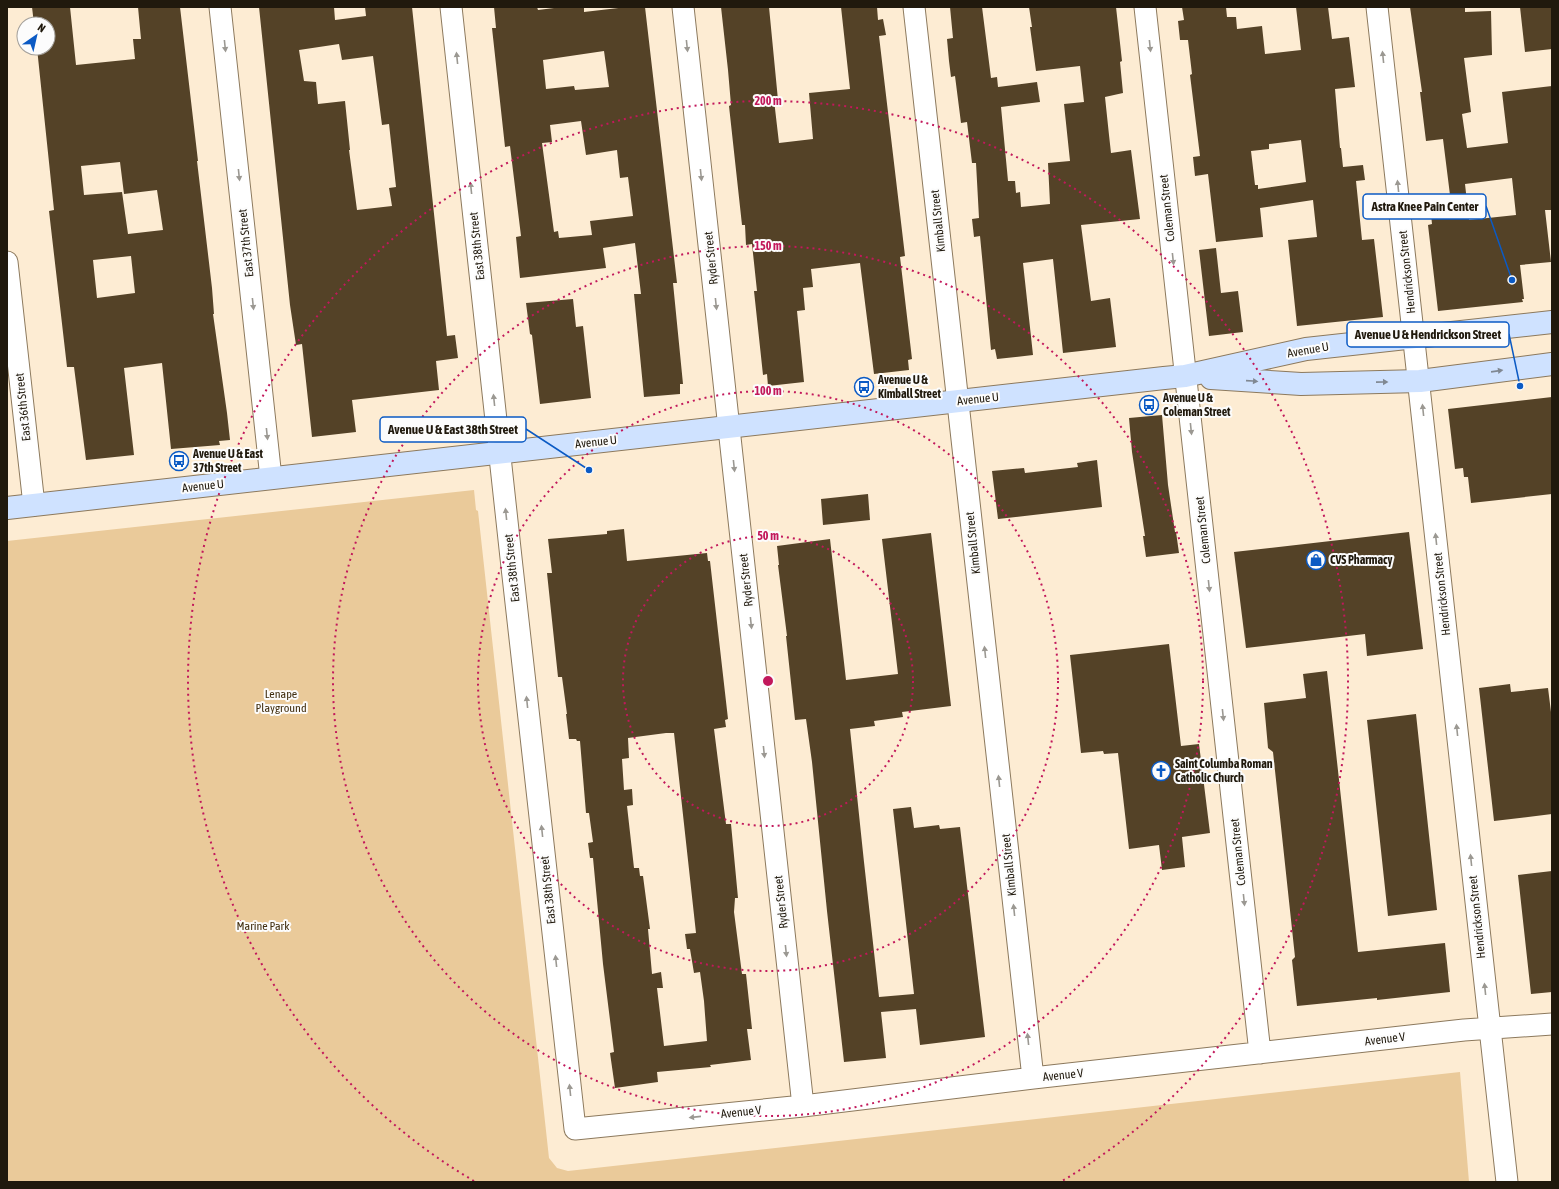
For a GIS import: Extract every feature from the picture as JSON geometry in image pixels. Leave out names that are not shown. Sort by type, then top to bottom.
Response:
[{"type":"main road","name":"Avenue U","points":[[7,508],[1185,376],[1306,349],[1552,322]]},
{"type":"main road","name":"Avenue U","points":[[1185,376],[1301,384],[1420,381],[1552,364]]},
{"type":"street","name":"East 37th Street","points":[[220,7],[271,478]]},
{"type":"street","name":"East 38th Street","points":[[451,7],[575,1129]]},
{"type":"street","name":"Ryder Street","points":[[683,7],[803,1106]]},
{"type":"street","name":"Kimball Street","points":[[914,7],[1033,1078]]},
{"type":"street","name":"Coleman Street","points":[[1146,7],[1185,376],[1260,1053]]},
{"type":"street","name":"Hendrickson Street","points":[[1377,7],[1420,381],[1507,1182]]},
{"type":"street","name":"East 36th Street","points":[[7,262],[34,505]]},
{"type":"street","name":"Avenue V","points":[[575,1129],[803,1106],[1033,1078],[1490,1028],[1552,1024]]},
{"type":"green space","name":"Marine Park","points":[[474,490],[476,510],[478,511],[549,1158],[557,1168],[568,1171],[1460,1072],[1469,1182],[7,1182],[7,541]]},
{"type":"building","points":[[32,7],[70,7],[76,65],[135,59],[133,39],[141,39],[138,7],[180,7],[212,288],[213,314],[230,440],[219,441],[220,445],[171,449],[162,363],[124,368],[134,455],[86,460],[74,367],[67,367],[49,211],[54,210],[38,56],[56,56],[56,16],[33,16]],"holes":[[[120,162],[124,194],[157,190],[163,230],[128,234],[122,192],[84,195],[81,166]],[[131,256],[135,293],[97,298],[93,260]]]},
{"type":"building","points":[[259,7],[334,7],[335,20],[366,16],[365,7],[412,7],[447,336],[455,335],[458,358],[436,361],[439,390],[352,400],[356,432],[312,437],[302,344],[296,345],[290,305]],"holes":[[[339,44],[342,60],[373,56],[382,125],[389,124],[396,187],[389,188],[392,206],[357,210],[349,150],[345,101],[318,104],[316,82],[304,81],[299,50]]]},
{"type":"building","points":[[494,7],[537,7],[538,10],[562,7],[584,7],[584,12],[627,7],[645,7],[677,283],[673,283],[683,384],[680,384],[680,394],[644,397],[634,294],[641,294],[635,243],[603,248],[606,268],[520,278],[516,237],[521,236],[510,146],[505,147],[492,28],[496,28]],"holes":[[[604,51],[609,87],[575,90],[574,86],[546,89],[543,60]],[[581,121],[586,155],[617,150],[620,178],[628,177],[633,216],[590,221],[592,235],[559,238],[558,231],[554,232],[542,143],[552,142],[550,125]]]},
{"type":"building","points":[[721,7],[769,7],[778,100],[774,100],[779,143],[813,139],[809,93],[850,89],[841,7],[877,7],[878,20],[883,19],[886,35],[879,36],[905,256],[900,257],[912,359],[908,360],[909,370],[874,374],[860,263],[811,269],[813,287],[803,288],[805,310],[797,311],[804,382],[768,386],[767,374],[763,375],[754,291],[757,291],[752,244],[746,245],[745,225],[742,225],[729,106],[731,105]]},
{"type":"building","points":[[950,7],[982,7],[991,78],[997,77],[998,87],[1037,82],[1040,102],[1001,107],[1008,181],[1015,181],[1016,193],[1020,192],[1021,207],[1050,204],[1048,163],[1070,161],[1064,104],[1084,102],[1080,66],[1036,71],[1029,7],[1116,7],[1122,61],[1120,62],[1123,93],[1105,97],[1111,153],[1131,150],[1140,219],[1081,225],[1091,301],[1110,298],[1116,347],[1063,353],[1053,259],[1023,263],[1033,355],[997,359],[995,349],[991,350],[980,236],[974,237],[972,219],[979,218],[976,163],[972,163],[967,122],[961,123],[955,76],[951,77],[949,61],[947,39],[953,38]]},
{"type":"building","points":[[1182,7],[1226,7],[1227,17],[1236,17],[1237,29],[1262,26],[1265,54],[1301,50],[1296,7],[1328,7],[1332,39],[1349,37],[1355,87],[1335,89],[1340,148],[1343,167],[1363,165],[1365,180],[1356,181],[1362,240],[1374,239],[1383,317],[1297,326],[1288,240],[1317,237],[1313,200],[1260,208],[1263,237],[1216,242],[1208,174],[1195,176],[1193,157],[1200,156],[1190,75],[1192,74],[1188,40],[1180,40],[1178,21],[1184,20]],"holes":[[[1301,140],[1306,182],[1258,189],[1258,185],[1255,185],[1251,151],[1269,149],[1269,144]]]},
{"type":"building","points":[[1410,7],[1465,7],[1465,12],[1491,11],[1492,55],[1464,58],[1471,112],[1462,114],[1467,148],[1508,143],[1502,92],[1552,86],[1552,210],[1545,210],[1551,262],[1520,265],[1524,299],[1522,299],[1523,302],[1438,311],[1428,225],[1432,224],[1430,205],[1451,203],[1443,139],[1426,141],[1420,92],[1422,92]],"holes":[[[1512,178],[1516,215],[1469,220],[1465,184]]]},
{"type":"building","points":[[1520,7],[1552,7],[1552,49],[1525,52]]},
{"type":"building","points":[[1216,248],[1221,293],[1238,291],[1243,332],[1209,336],[1199,250]]},
{"type":"building","points":[[573,299],[576,327],[583,326],[591,398],[540,404],[532,335],[530,334],[526,303]]},
{"type":"building","points":[[1552,397],[1552,494],[1471,503],[1468,477],[1464,477],[1463,468],[1455,469],[1448,409]]},
{"type":"building","points":[[1162,415],[1168,485],[1179,553],[1146,557],[1143,536],[1145,536],[1132,452],[1129,418]]},
{"type":"building","points":[[1097,460],[1102,507],[998,519],[992,471],[1024,468],[1025,473],[1078,467],[1077,463]]},
{"type":"building","points":[[868,494],[870,520],[823,525],[821,499]]},
{"type":"building","points":[[624,529],[627,561],[707,553],[708,561],[710,561],[728,719],[725,720],[726,727],[714,729],[726,824],[731,824],[738,898],[735,898],[734,912],[742,974],[746,974],[752,1029],[747,1029],[751,1060],[710,1065],[711,1067],[657,1072],[658,1082],[615,1088],[610,1053],[614,1052],[603,964],[593,858],[590,858],[588,843],[593,842],[589,813],[586,813],[580,741],[577,741],[576,739],[569,739],[562,677],[558,677],[547,573],[552,573],[548,539],[607,534],[607,531]],"holes":[[[674,733],[696,933],[685,934],[687,949],[690,949],[694,973],[700,972],[707,1041],[664,1046],[657,988],[663,988],[661,972],[652,974],[648,929],[650,929],[643,876],[640,876],[639,868],[634,868],[627,806],[633,805],[632,789],[624,790],[622,759],[629,758],[628,738]]]},
{"type":"building","points":[[1409,532],[1423,649],[1367,656],[1365,634],[1246,648],[1234,552]]},
{"type":"building","points":[[931,533],[951,706],[902,712],[903,717],[874,721],[875,726],[850,729],[864,862],[879,997],[914,994],[893,809],[911,807],[914,828],[939,825],[940,829],[960,827],[985,1037],[920,1045],[916,1009],[881,1012],[886,1058],[844,1062],[812,762],[806,719],[795,720],[777,546],[830,539],[846,680],[898,674],[882,539]]},
{"type":"building","name":"Saint Columba Roman Catholic Church","points":[[1169,644],[1181,746],[1199,744],[1210,833],[1182,837],[1185,867],[1162,870],[1159,845],[1129,849],[1118,753],[1104,754],[1103,751],[1081,753],[1070,655]]},
{"type":"building","points":[[1327,671],[1358,952],[1445,943],[1450,992],[1377,1000],[1377,998],[1297,1006],[1292,960],[1295,957],[1273,752],[1268,748],[1264,703],[1306,698],[1303,674]]},
{"type":"building","points":[[1510,684],[1511,692],[1548,688],[1552,720],[1552,814],[1494,821],[1479,688]]},
{"type":"building","points":[[1416,714],[1437,910],[1388,916],[1367,720]]},
{"type":"building","points":[[1552,871],[1552,992],[1531,994],[1518,875]]},
{"type":"place","name":"Astra Knee Pain Center","points":[[1512,280]]},
{"type":"place","name":"Avenue U & Hendrickson Street","points":[[1520,386]]},
{"type":"place","name":"Avenue U & Kimball Street","points":[[864,387]]},
{"type":"place","name":"Avenue U & Coleman Street","points":[[1149,405]]},
{"type":"place","name":"Avenue U & East 37th Street","points":[[179,461]]},
{"type":"place","name":"Avenue U & East 38th Street","points":[[589,470]]},
{"type":"place","name":"CVS Pharmacy","points":[[1316,560]]},
{"type":"place","name":"Saint Columba Roman Catholic Church","points":[[1161,771]]},
{"type":"park label","name":"Lenape Playground","points":[[281,701]]}]
